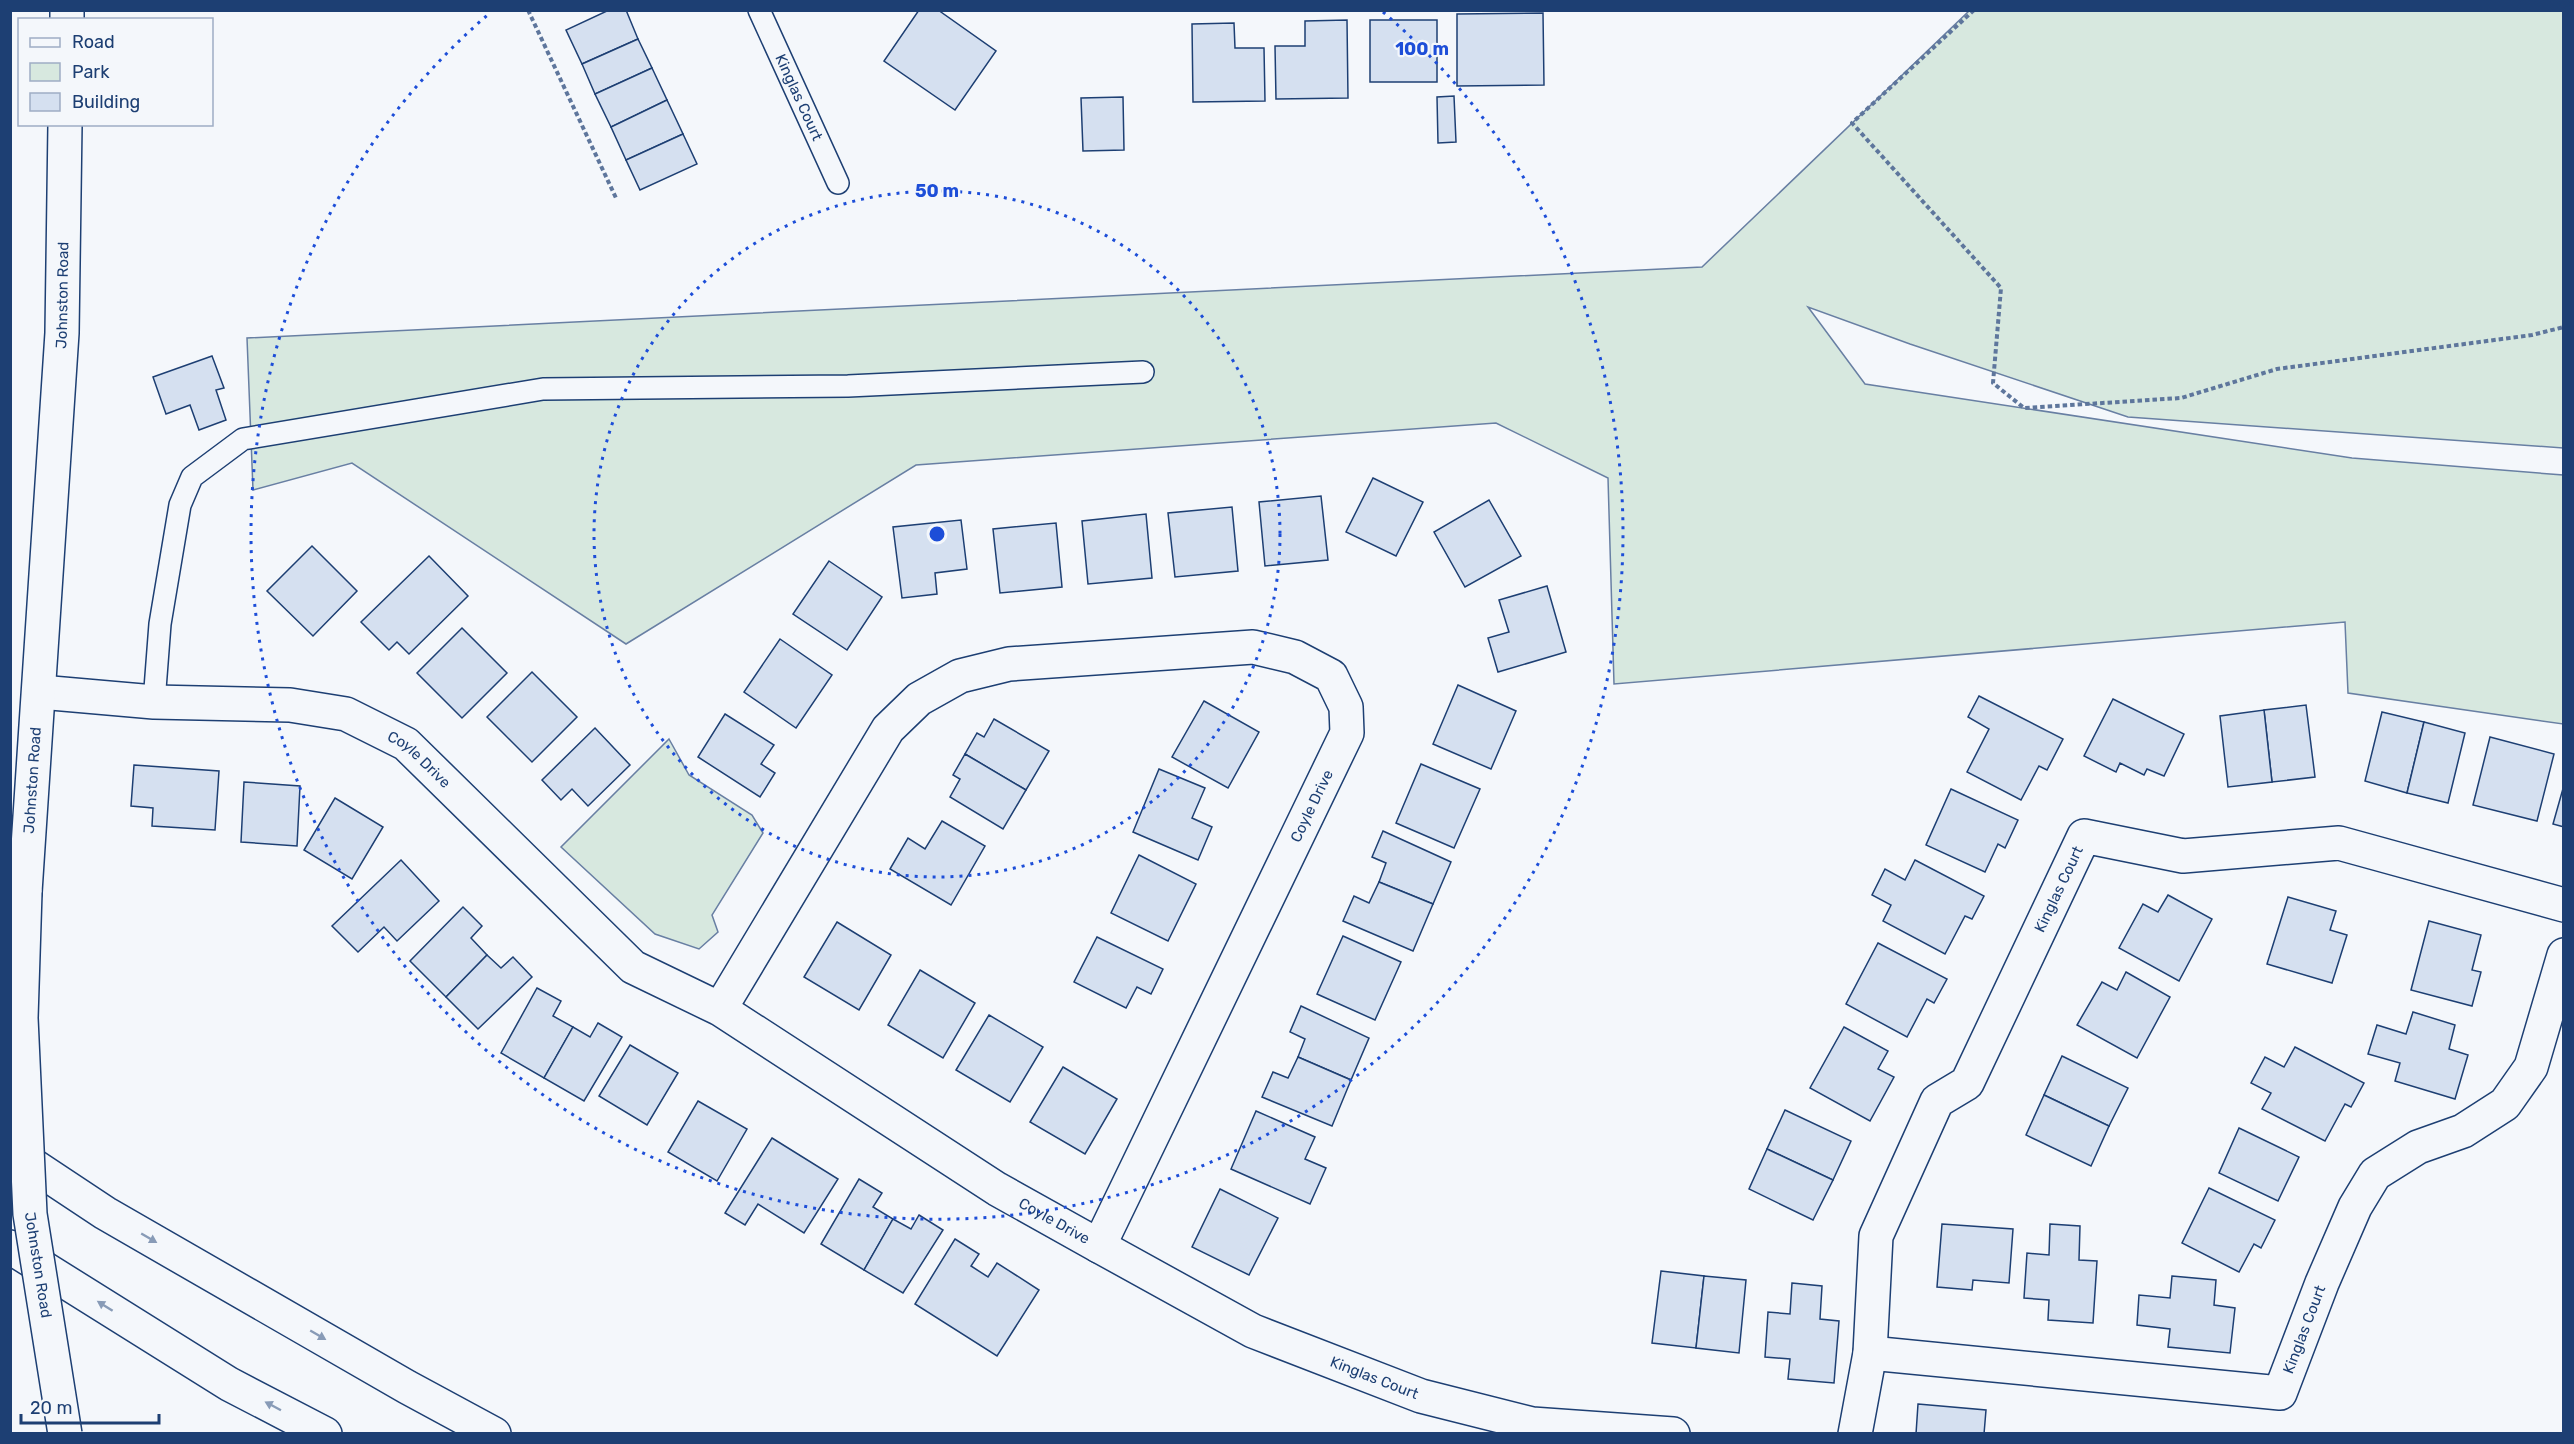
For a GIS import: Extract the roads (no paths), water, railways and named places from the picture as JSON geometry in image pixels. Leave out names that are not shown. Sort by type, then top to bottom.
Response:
[{"type":"main road","name":"Johnston Road","points":[[65,126],[62,333],[25,892],[21,1018],[30,1214],[65,1434]]},
{"type":"main road","name":"Coyle Drive","points":[[40,692],[154,702],[290,705],[346,714],[406,744],[633,967],[720,1009],[997,1189],[1099,1246],[1347,733],[1346,707],[1331,676],[1295,657],[1252,647],[1009,664],[960,676],[919,699],[888,729],[720,1009]]},
{"type":"main road","name":"Kinglas Court","points":[[1856,1434],[1870,1353],[1876,1236],[1936,1101],[1967,1083],[2084,836],[2183,856],[2338,843],[2564,904]]},
{"type":"main road","name":"Kinglas Court","points":[[1870,1353],[2280,1393],[2322,1283],[2355,1207],[2375,1174],[2418,1147],[2463,1131],[2505,1104],[2531,1067],[2564,955]]},
{"type":"main road","points":[[10,1137],[105,1213]]},
{"type":"main road","points":[[10,1150],[105,1213],[406,1387],[494,1434]]},
{"type":"main road","name":"Kinglas Court","points":[[1099,1246],[1253,1331],[1421,1396],[1532,1424],[1673,1434]]},
{"type":"main road","points":[[10,1247],[229,1383],[324,1434]]},
{"type":"lane","name":"Kinglas Court","points":[[759,10],[838,183]]},
{"type":"lane","points":[[154,702],[160,624],[180,504],[192,477],[243,439],[543,388],[848,386],[1143,372]]}]
